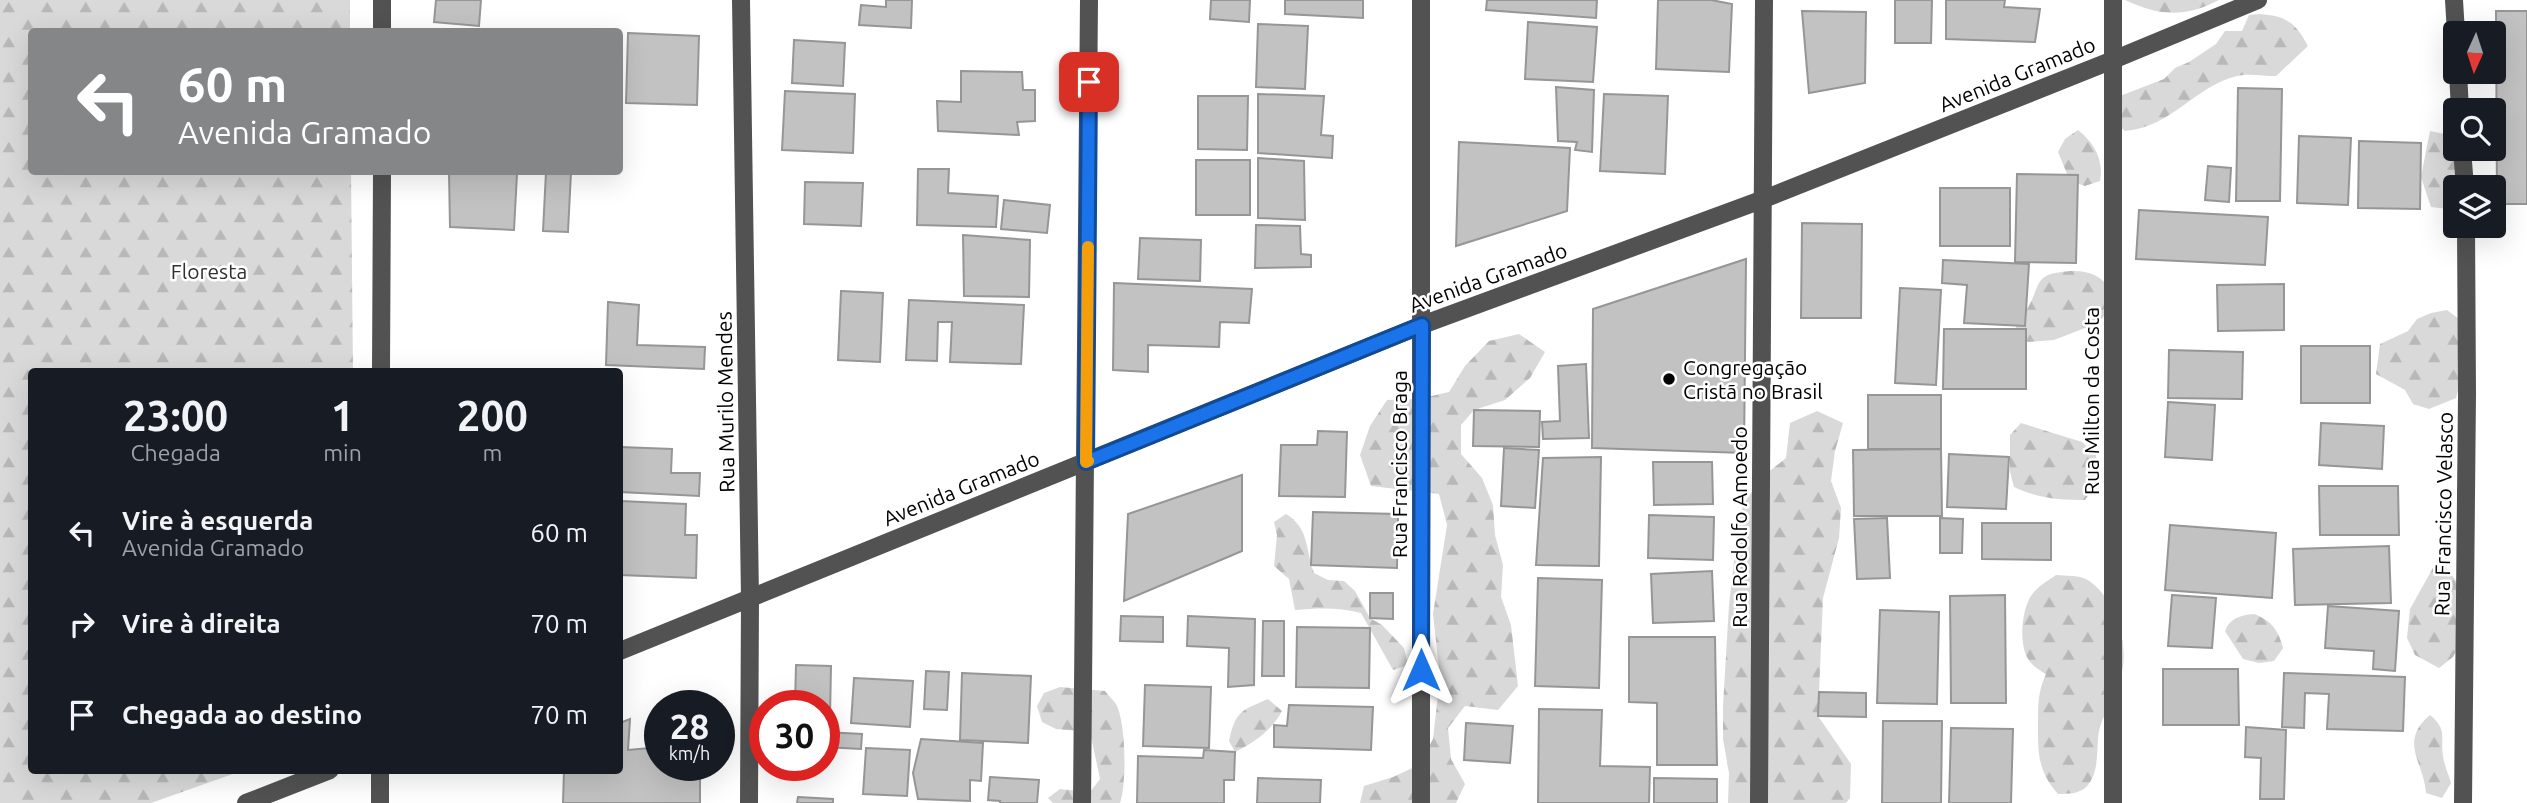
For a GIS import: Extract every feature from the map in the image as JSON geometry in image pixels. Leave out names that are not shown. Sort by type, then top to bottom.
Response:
[{"type":"street","points":[[382,0],[382,28]]},
{"type":"street","name":"Rua Murilo Mendes","points":[[741,0],[750,598],[749,803]]},
{"type":"street","points":[[1082,803],[1089,0]]},
{"type":"street","name":"Rua Francisco Braga","points":[[1421,0],[1421,803]]},
{"type":"street","name":"Rua Rodolfo Amoedo","points":[[1759,803],[1764,0]]},
{"type":"street","name":"Rua Milton da Costa","points":[[2113,0],[2113,803]]},
{"type":"street","name":"Avenida Gramado","points":[[623,650],[1422,325],[1764,199],[2258,0]]},
{"type":"street","points":[[2454,0],[2455,21]]},
{"type":"street","points":[[381,368],[382,175]]},
{"type":"street","name":"Rua Francisco Velasco","points":[[2463,803],[2466,238]]},
{"type":"street","points":[[246,803],[320,774]]},
{"type":"street","points":[[380,774],[380,803]]},
{"type":"green space","name":"Floresta","points":[[0,0],[350,0],[350,28],[28,28],[28,175],[351,175],[353,368],[28,368],[28,774],[233,774],[151,803],[0,803]]},
{"type":"green space","points":[[2125,0],[2219,0],[2194,10],[2172,13]]},
{"type":"green space","points":[[2249,15],[2277,16],[2289,22],[2299,31],[2308,46],[2276,76],[2237,76],[2208,88],[2170,114],[2142,128],[2125,131],[2117,124],[2120,96],[2164,79],[2175,68],[2216,44],[2225,31],[2242,31]]},
{"type":"green space","points":[[2078,130],[2093,146],[2101,173],[2100,181],[2085,186],[2070,181],[2058,152],[2065,139]]},
{"type":"green space","points":[[2430,131],[2443,134],[2443,161],[2455,161],[2456,175],[2443,175],[2443,208],[2431,207],[2421,177]]},
{"type":"green space","points":[[2071,271],[2092,274],[2109,287],[2106,314],[2098,323],[2054,340],[2028,342],[2013,334],[2040,281],[2050,274]]},
{"type":"green space","points":[[2447,310],[2459,319],[2464,369],[2456,398],[2429,409],[2413,404],[2405,390],[2376,374],[2380,344],[2408,331],[2417,319]]},
{"type":"green space","points":[[1519,334],[1545,352],[1530,378],[1505,400],[1474,410],[1461,425],[1461,454],[1482,478],[1493,505],[1495,535],[1503,565],[1501,597],[1511,625],[1518,686],[1498,710],[1465,706],[1448,728],[1451,759],[1465,784],[1456,803],[1360,803],[1364,786],[1419,765],[1433,739],[1440,677],[1433,614],[1447,525],[1439,494],[1371,486],[1360,455],[1370,426],[1387,400],[1418,399],[1449,392],[1465,366],[1489,341]]},
{"type":"green space","points":[[1817,411],[1843,423],[1835,451],[1831,481],[1841,508],[1839,538],[1823,598],[1818,716],[1851,764],[1850,798],[1846,803],[1728,803],[1729,773],[1723,739],[1723,706],[1729,605],[1743,505],[1761,478],[1786,458],[1790,423]]},
{"type":"green space","points":[[2021,423],[2082,442],[2096,455],[2095,478],[2085,500],[2049,498],[2014,487],[2010,472],[2010,435]]},
{"type":"green space","points":[[1286,514],[1303,533],[1314,573],[1328,580],[1344,581],[1355,591],[1370,618],[1382,625],[1404,648],[1408,665],[1393,670],[1361,613],[1328,608],[1295,610],[1289,579],[1274,566],[1277,535],[1274,522]]},
{"type":"green space","points":[[2441,561],[2460,586],[2457,649],[2453,657],[2439,668],[2415,655],[2407,638],[2410,609],[2434,566]]},
{"type":"green space","points":[[2056,575],[2088,580],[2105,597],[2121,634],[2124,660],[2118,686],[2100,727],[2092,779],[2082,790],[2066,794],[2058,794],[2042,769],[2038,709],[2046,674],[2030,661],[2023,640],[2024,613],[2030,598],[2039,587]]},
{"type":"green space","points":[[2254,614],[2270,623],[2279,636],[2283,648],[2274,661],[2259,663],[2243,659],[2225,631],[2236,618]]},
{"type":"green space","points":[[1060,687],[1105,691],[1116,704],[1122,724],[1124,753],[1124,782],[1120,803],[1053,803],[1048,798],[1060,789],[1090,792],[1100,779],[1090,732],[1056,729],[1042,722],[1037,706],[1044,693]]},
{"type":"green space","points":[[1268,699],[1282,711],[1278,718],[1262,735],[1235,752],[1229,741],[1237,717],[1246,709]]},
{"type":"green space","points":[[2430,715],[2441,729],[2442,749],[2451,783],[2442,798],[2426,793],[2415,752],[2416,734]]},
{"type":"building","points":[[436,0],[481,0],[479,26],[434,22]]},
{"type":"building","points":[[886,0],[912,0],[911,28],[859,25],[861,5],[886,7]]},
{"type":"building","points":[[1211,0],[1250,0],[1249,22],[1210,19]]},
{"type":"building","points":[[1285,0],[1363,0],[1363,18],[1285,14]]},
{"type":"building","points":[[1487,0],[1597,0],[1596,18],[1486,10]]},
{"type":"building","points":[[1658,0],[1711,0],[1732,4],[1729,72],[1656,69]]},
{"type":"building","points":[[1895,0],[1932,0],[1931,43],[1895,43]]},
{"type":"building","points":[[1946,0],[2005,0],[2004,7],[2040,9],[2035,42],[1946,39]]},
{"type":"building","points":[[1802,11],[1866,12],[1865,83],[1809,93]]},
{"type":"building","points":[[2496,11],[2527,11],[2527,204],[2506,204],[2506,175],[2497,175],[2497,161],[2506,161],[2506,98],[2496,98],[2496,84],[2506,84],[2506,21],[2496,21]]},
{"type":"building","points":[[1528,22],[1597,27],[1593,82],[1525,79]]},
{"type":"building","points":[[1258,24],[1308,26],[1305,89],[1256,87]]},
{"type":"building","points":[[628,33],[699,36],[697,105],[626,103]]},
{"type":"building","points":[[794,40],[845,43],[843,86],[792,83]]},
{"type":"building","points":[[961,71],[1022,72],[1023,90],[1035,90],[1035,121],[1017,122],[1019,135],[938,131],[937,101],[961,102]]},
{"type":"building","points":[[1556,87],[1594,90],[1592,152],[1575,150],[1577,142],[1558,141]]},
{"type":"building","points":[[2238,88],[2282,89],[2280,201],[2236,201]]},
{"type":"building","points":[[785,91],[855,94],[853,153],[782,150]]},
{"type":"building","points":[[1258,94],[1324,96],[1321,135],[1333,136],[1332,158],[1258,153]]},
{"type":"building","points":[[1604,94],[1668,96],[1665,174],[1600,171]]},
{"type":"building","points":[[1198,96],[1248,96],[1247,150],[1198,149]]},
{"type":"building","points":[[2299,136],[2351,138],[2348,205],[2297,203]]},
{"type":"building","points":[[2359,141],[2421,143],[2420,209],[2358,208]]},
{"type":"building","points":[[1459,142],[1570,148],[1567,211],[1456,246]]},
{"type":"building","points":[[1258,158],[1304,161],[1305,220],[1258,218]]},
{"type":"building","points":[[1196,160],[1250,160],[1250,215],[1196,215]]},
{"type":"building","points":[[2208,166],[2231,168],[2229,202],[2205,200]]},
{"type":"building","points":[[918,169],[949,169],[948,193],[998,196],[996,227],[917,225]]},
{"type":"building","points":[[2017,174],[2078,175],[2076,263],[2015,262]]},
{"type":"building","points":[[449,175],[517,175],[514,230],[450,227]]},
{"type":"building","points":[[546,175],[571,175],[568,232],[543,231]]},
{"type":"building","points":[[805,182],[863,183],[861,226],[804,224]]},
{"type":"building","points":[[1940,188],[2010,188],[2010,246],[1940,246]]},
{"type":"building","points":[[1004,200],[1050,205],[1047,233],[1001,229]]},
{"type":"building","points":[[2139,210],[2268,217],[2265,265],[2136,259]]},
{"type":"building","points":[[1802,223],[1862,224],[1861,318],[1801,318]]},
{"type":"building","points":[[1256,225],[1300,226],[1301,254],[1311,255],[1311,267],[1255,268]]},
{"type":"building","points":[[963,235],[1030,240],[1029,297],[964,296]]},
{"type":"building","points":[[1140,238],[1201,240],[1200,281],[1138,279]]},
{"type":"building","name":"Congregação Cristã no Brasil","points":[[1746,259],[1744,453],[1592,448],[1593,309]]},
{"type":"building","points":[[1943,260],[2029,264],[2025,326],[1964,323],[1967,285],[1942,283]]},
{"type":"building","points":[[1114,283],[1252,289],[1249,323],[1220,322],[1219,347],[1148,345],[1148,372],[1113,370]]},
{"type":"building","points":[[2284,284],[2284,330],[2218,331],[2217,285]]},
{"type":"building","points":[[1900,288],[1941,290],[1936,385],[1895,383]]},
{"type":"building","points":[[841,291],[883,293],[880,362],[838,360]]},
{"type":"building","points":[[909,300],[1024,305],[1021,364],[950,362],[952,322],[938,322],[937,361],[906,360]]},
{"type":"building","points":[[608,302],[639,305],[637,345],[705,347],[704,369],[606,365]]},
{"type":"building","points":[[1944,329],[2026,329],[2026,389],[1943,389]]},
{"type":"building","points":[[2301,346],[2370,346],[2370,403],[2301,403]]},
{"type":"building","points":[[2169,350],[2243,352],[2242,399],[2168,398]]},
{"type":"building","points":[[1586,364],[1589,438],[1543,439],[1542,422],[1560,421],[1558,366]]},
{"type":"building","points":[[1868,395],[1941,395],[1941,449],[1868,449]]},
{"type":"building","points":[[2168,402],[2215,405],[2212,460],[2165,457]]},
{"type":"building","points":[[1474,410],[1540,411],[1539,447],[1473,446]]},
{"type":"building","points":[[2321,423],[2384,426],[2382,469],[2319,465]]},
{"type":"building","points":[[1318,431],[1347,432],[1345,497],[1279,496],[1281,445],[1317,445]]},
{"type":"building","points":[[623,447],[672,449],[671,473],[700,473],[699,496],[623,492]]},
{"type":"building","points":[[1504,448],[1539,450],[1535,508],[1501,506]]},
{"type":"building","points":[[1941,449],[1942,516],[1854,516],[1853,450]]},
{"type":"building","points":[[1949,454],[2009,457],[2006,509],[1947,507]]},
{"type":"building","points":[[1601,457],[1599,566],[1536,565],[1543,458]]},
{"type":"building","points":[[1653,462],[1712,462],[1713,504],[1654,505]]},
{"type":"building","points":[[1242,475],[1242,551],[1124,601],[1128,514]]},
{"type":"building","points":[[2319,486],[2398,486],[2399,535],[2320,535]]},
{"type":"building","points":[[623,501],[686,504],[685,535],[697,535],[696,578],[623,575]]},
{"type":"building","points":[[1313,512],[1398,514],[1397,568],[1311,565]]},
{"type":"building","points":[[1649,515],[1714,517],[1713,560],[1648,558]]},
{"type":"building","points":[[1887,518],[1890,578],[1857,579],[1854,519]]},
{"type":"building","points":[[1940,518],[1963,519],[1962,553],[1940,553]]},
{"type":"building","points":[[1982,523],[2051,523],[2051,560],[1982,559]]},
{"type":"building","points":[[2170,525],[2276,533],[2272,598],[2165,590]]},
{"type":"building","points":[[2389,546],[2391,603],[2295,605],[2293,549]]},
{"type":"building","points":[[1712,571],[1714,621],[1653,623],[1651,574]]},
{"type":"building","points":[[1538,578],[1602,580],[1599,688],[1535,686]]},
{"type":"building","points":[[1370,593],[1393,593],[1393,619],[1370,618]]},
{"type":"building","points":[[2005,595],[2006,703],[1951,703],[1950,596]]},
{"type":"building","points":[[2172,595],[2216,598],[2212,648],[2168,646]]},
{"type":"building","points":[[2328,606],[2399,611],[2395,671],[2373,669],[2374,651],[2325,648]]},
{"type":"building","points":[[1880,610],[1939,612],[1937,704],[1877,703]]},
{"type":"building","points":[[1121,616],[1163,617],[1163,642],[1120,641]]},
{"type":"building","points":[[1188,616],[1255,619],[1254,685],[1228,687],[1229,648],[1187,646]]},
{"type":"building","points":[[1263,621],[1284,621],[1284,676],[1262,676]]},
{"type":"building","points":[[1297,627],[1370,628],[1369,688],[1296,687]]},
{"type":"building","points":[[1629,637],[1715,637],[1717,765],[1657,765],[1657,703],[1629,702]]},
{"type":"building","points":[[796,665],[831,666],[831,690],[795,690]]},
{"type":"building","points":[[2163,669],[2238,669],[2239,725],[2163,725]]},
{"type":"building","points":[[926,671],[949,672],[947,710],[924,709]]},
{"type":"building","points":[[962,673],[1031,676],[1028,743],[960,740]]},
{"type":"building","points":[[2284,673],[2405,677],[2403,731],[2327,729],[2329,694],[2305,693],[2304,728],[2282,727]]},
{"type":"building","points":[[854,678],[913,681],[910,727],[851,723]]},
{"type":"building","points":[[1145,685],[1211,687],[1209,748],[1143,746]]},
{"type":"building","points":[[1819,692],[1866,693],[1866,717],[1818,716]]},
{"type":"building","points":[[1289,705],[1373,707],[1371,750],[1274,747],[1274,725],[1287,726]]},
{"type":"building","points":[[1539,709],[1602,710],[1600,766],[1650,767],[1649,803],[1538,803]]},
{"type":"building","points":[[630,719],[628,750],[644,748],[644,781],[700,781],[700,803],[563,803],[564,774],[623,774],[623,722]]},
{"type":"building","points":[[1883,721],[1942,721],[1941,803],[1882,803]]},
{"type":"building","points":[[1466,723],[1513,726],[1510,763],[1464,760]]},
{"type":"building","points":[[2246,727],[2286,730],[2284,799],[2260,799],[2261,758],[2245,757]]},
{"type":"building","points":[[1951,728],[2013,729],[2011,803],[1949,803]]},
{"type":"building","points":[[840,733],[862,734],[861,749],[840,748]]},
{"type":"building","points":[[921,739],[983,743],[981,781],[970,780],[970,801],[918,799],[913,773]]},
{"type":"building","points":[[866,748],[910,750],[907,796],[863,794]]},
{"type":"building","points":[[1204,750],[1235,752],[1234,780],[1224,780],[1224,803],[1137,803],[1138,756],[1203,758]]},
{"type":"building","points":[[990,777],[1039,780],[1037,803],[1000,803],[988,800]]},
{"type":"building","points":[[1258,778],[1321,780],[1320,803],[1257,803]]},
{"type":"building","points":[[1654,778],[1717,779],[1717,803],[1654,803]]},
{"type":"building","points":[[798,797],[833,799],[833,803],[797,803]]},
{"type":"slow traffic","points":[[1088,247],[1086,462],[1088,461]]},
{"type":"place","name":"Congregação Cristã no Brasil","points":[[1669,379]]},
{"type":"route","points":[[1089,82],[1086,462],[1422,325],[1421,670]]}]
